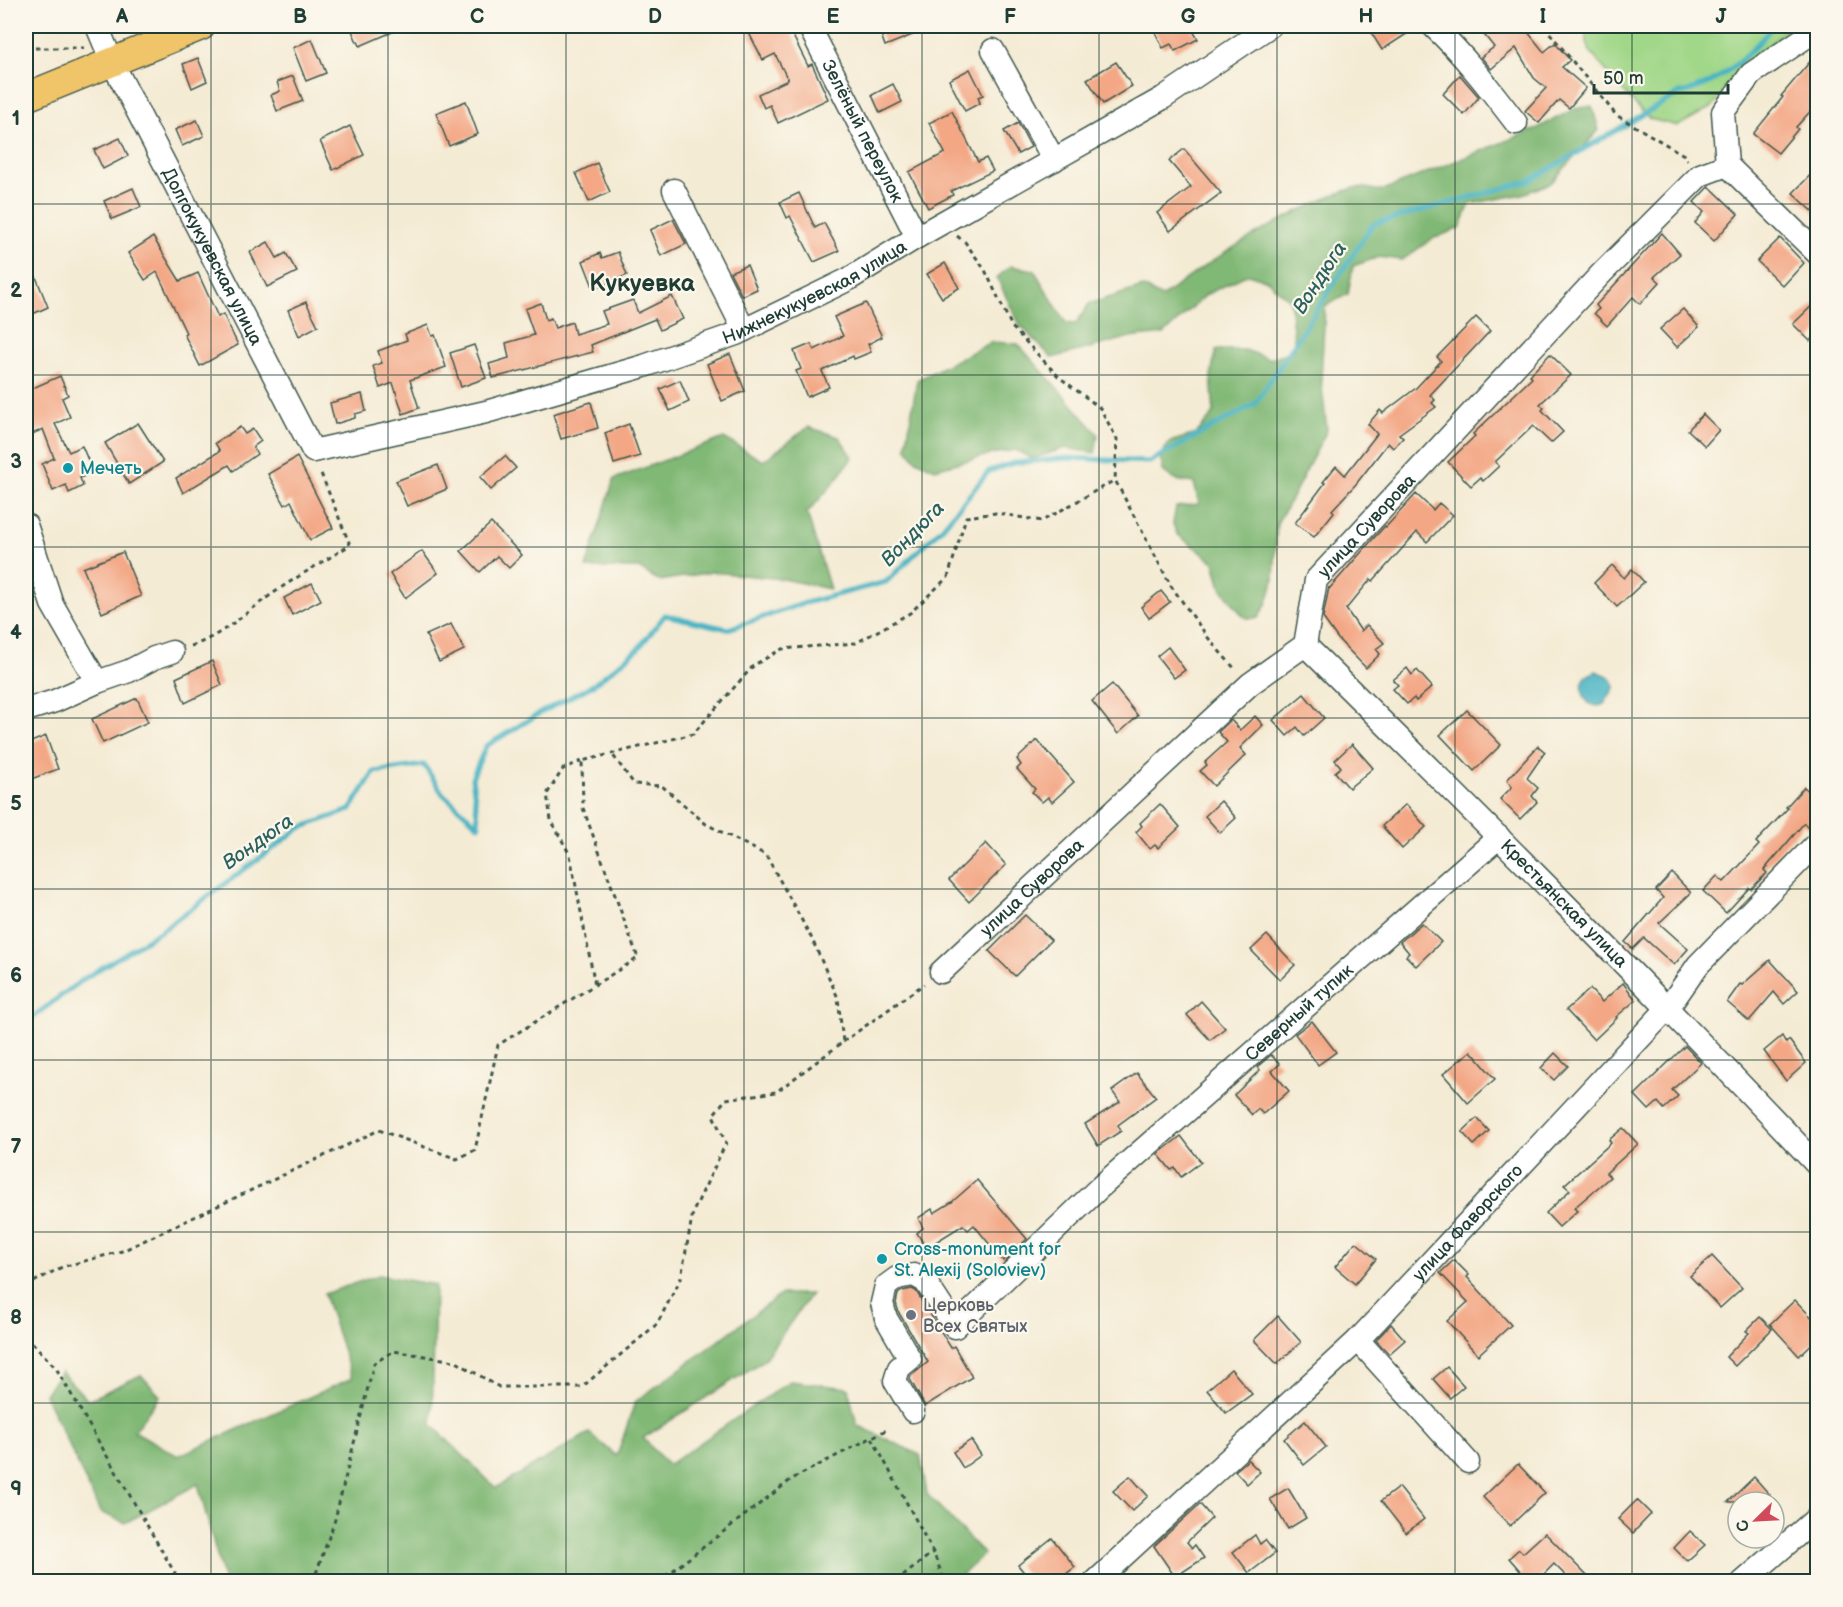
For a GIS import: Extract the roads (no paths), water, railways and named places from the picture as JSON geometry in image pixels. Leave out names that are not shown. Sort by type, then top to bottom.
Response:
[{"type":"main road","points":[[26,98],[109,55],[201,26]]},
{"type":"street","name":"Долгокукуевская улица","points":[[97,26],[109,55],[313,452]]},
{"type":"street","name":"Зелёный переулок","points":[[809,26],[917,237]]},
{"type":"street","name":"Нижнекукуевская улица","points":[[313,452],[486,412],[644,366],[744,330],[849,279],[917,237],[1163,98],[1270,26]]},
{"type":"street","points":[[1433,26],[1479,75],[1516,123]]},
{"type":"street","points":[[1818,29],[1751,74],[1723,112],[1727,165],[1818,254]]},
{"type":"street","points":[[993,50],[1054,160]]},
{"type":"street","name":"улица Суворова","points":[[941,972],[1250,684],[1305,645],[1316,580],[1594,282],[1700,175],[1727,165]]},
{"type":"street","points":[[674,190],[744,330]]},
{"type":"street","points":[[26,525],[52,604],[97,682]]},
{"type":"street","name":"Крестьянская улица","points":[[1305,645],[1668,1008],[1818,1166]]},
{"type":"street","points":[[26,710],[55,701],[172,652]]},
{"type":"street","name":"Северный тупик","points":[[913,1411],[895,1381],[899,1368],[910,1359],[886,1318],[882,1303],[886,1286],[897,1278],[914,1275],[925,1281],[955,1327],[1098,1188],[1499,837]]},
{"type":"street","name":"улица Фаворского","points":[[1095,1581],[1358,1340],[1668,1008],[1698,965],[1818,842]]},
{"type":"street","points":[[1358,1340],[1468,1462]]},
{"type":"street","points":[[1743,1581],[1818,1517]]},
{"type":"water","points":[[1596,671],[1608,676],[1613,681],[1614,688],[1604,704],[1597,706],[1592,705],[1584,697],[1582,685],[1587,676]]},
{"type":"waterway","name":"Вондюга","points":[[26,1022],[85,978],[164,929],[300,828],[350,810],[374,772],[424,765],[443,794],[479,826],[472,778],[486,746],[542,712],[593,685],[638,649],[665,615],[728,629],[805,603],[886,582],[942,528],[989,471],[1014,463],[1069,458],[1149,462],[1255,404],[1373,224],[1529,181],[1680,93],[1720,76],[1754,48],[1773,26]]},
{"type":"place","name":"Мечеть","points":[[68,468]]},
{"type":"place","name":"Cross-monument for St. Alexij (Soloviev)","points":[[882,1259]]},
{"type":"place","name":"Церковь Всех Святых","points":[[911,1315]]},
{"type":"district","name":"Кукуевка","points":[[642,283]]}]
